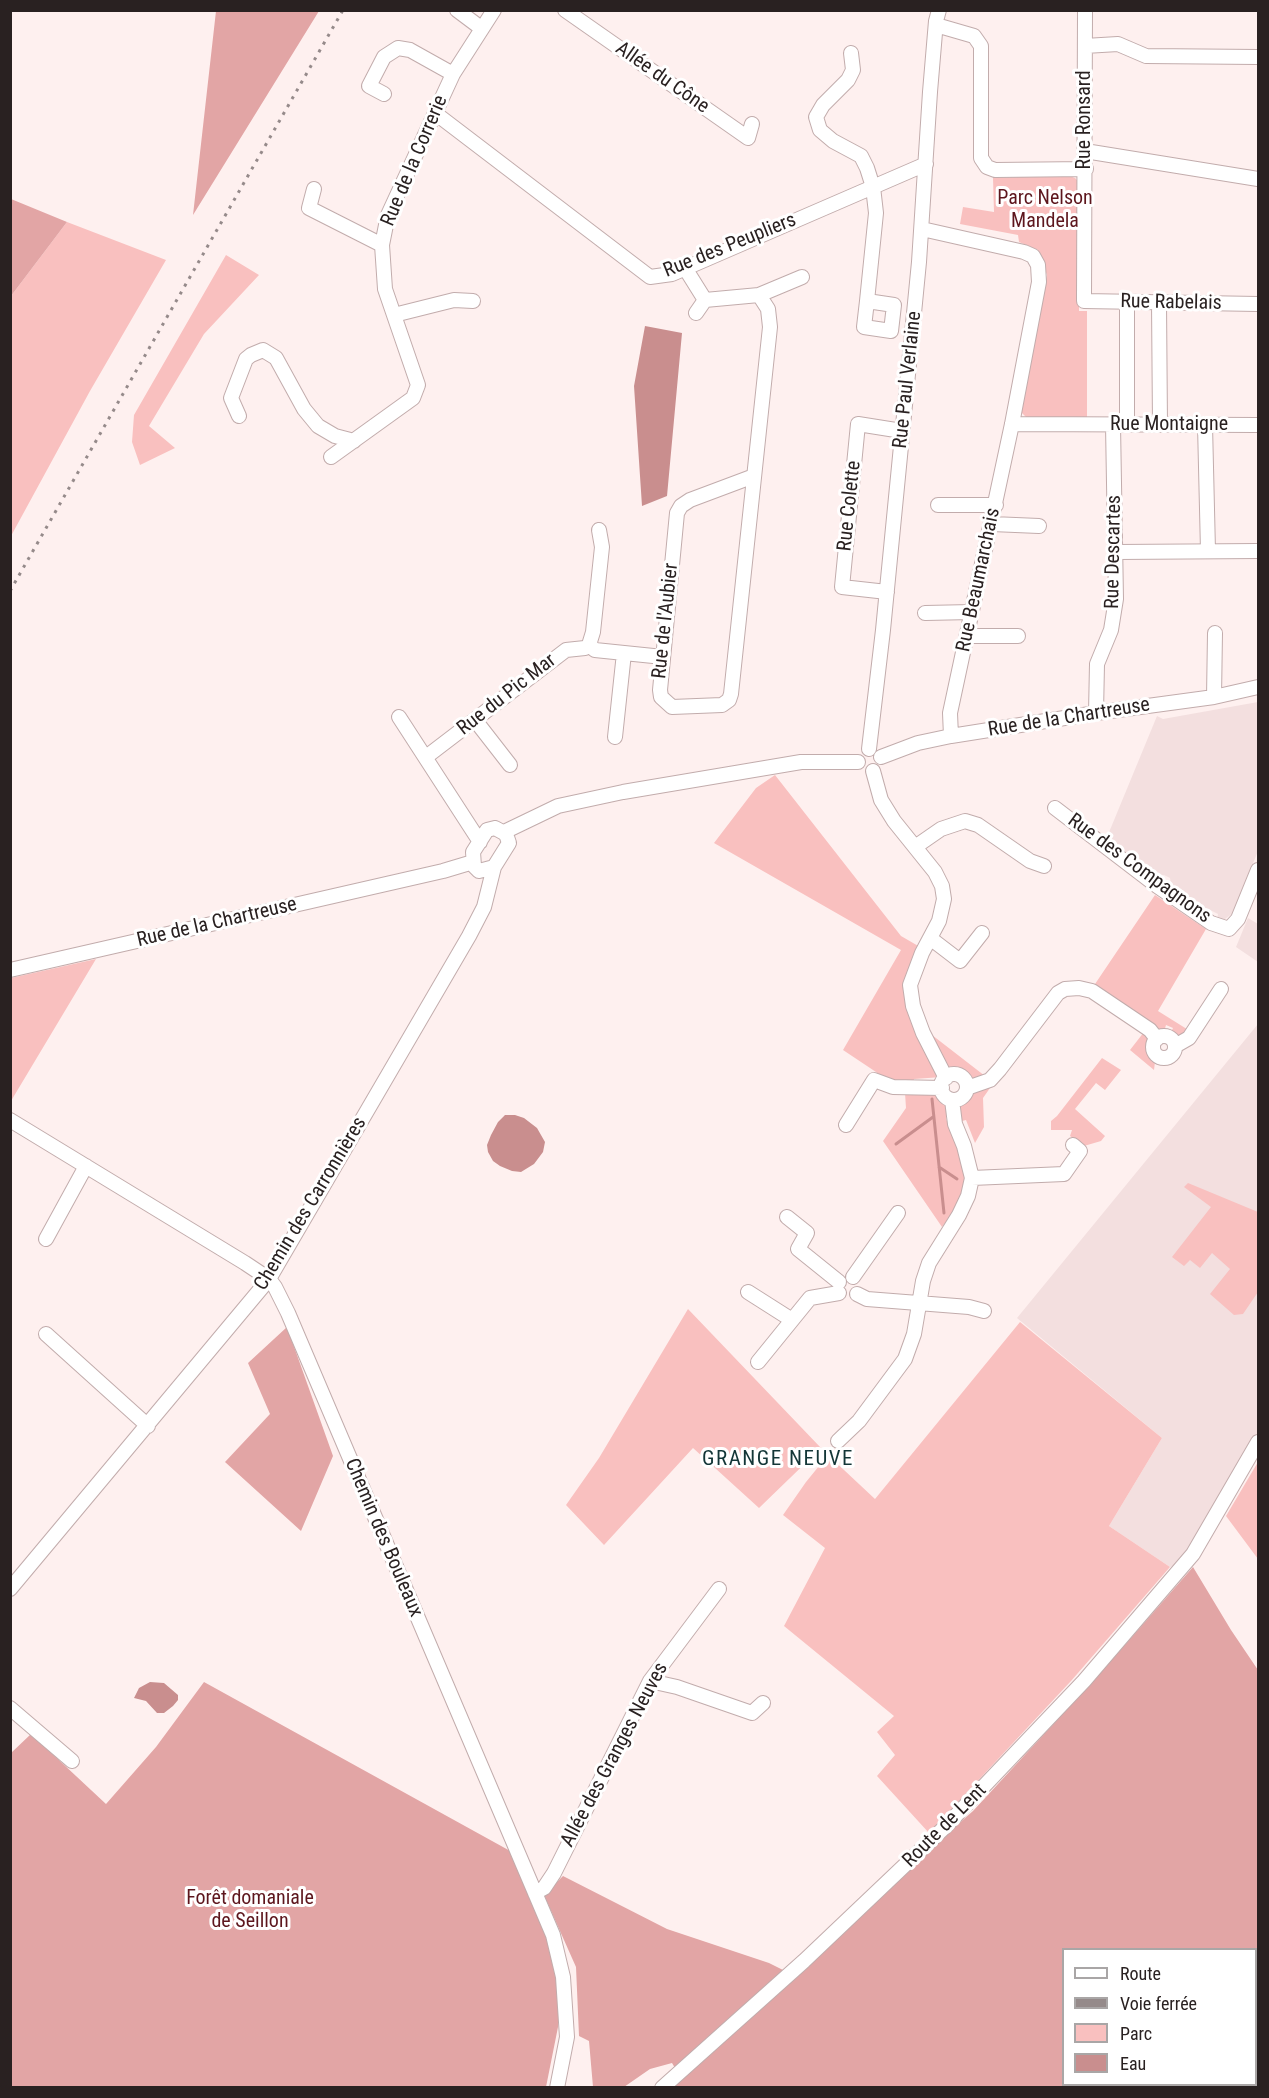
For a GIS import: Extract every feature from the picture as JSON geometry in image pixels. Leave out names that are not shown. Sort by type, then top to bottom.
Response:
[{"type":"street","points":[[458,10],[481,28]]},
{"type":"street","name":"Rue de la Correrie","points":[[332,457],[413,398],[418,385],[386,289],[382,245],[388,215],[453,74],[494,10]]},
{"type":"street","name":"Allée du Cône","points":[[564,10],[748,138],[752,124]]},
{"type":"street","name":"Rue Paul Verlaine","points":[[869,748],[887,592],[922,230],[936,25],[939,10]]},
{"type":"street","name":"Rue Ronsard","points":[[1084,301],[1085,10]]},
{"type":"street","points":[[936,25],[974,36],[981,46],[981,158],[987,167],[995,170],[1086,169]]},
{"type":"street","points":[[1085,46],[1118,44],[1146,56],[1258,57]]},
{"type":"street","points":[[384,94],[369,86],[384,57],[398,48],[410,50],[453,74]]},
{"type":"street","points":[[850,53],[853,70],[848,80],[823,105],[816,117],[820,130],[833,141],[861,156],[873,187],[876,213],[867,301]]},
{"type":"street","name":"Rue des Peupliers","points":[[435,113],[650,277],[672,274],[926,164]]},
{"type":"street","points":[[1086,151],[1258,179]]},
{"type":"street","points":[[314,189],[309,208],[382,245]]},
{"type":"street","name":"Rue Beaumarchais","points":[[922,230],[1024,252],[1033,256],[1038,265],[1039,282],[996,505],[950,713],[951,736]]},
{"type":"street","points":[[685,268],[705,300]]},
{"type":"street","points":[[705,300],[759,295],[802,277]]},
{"type":"street","name":"Rue de l'Aubier","points":[[754,476],[690,500],[681,506],[677,513],[660,690],[661,697],[666,704],[672,707],[722,705],[729,700],[732,694],[770,327],[768,309],[759,295]]},
{"type":"street","points":[[394,315],[454,300],[473,301]]},
{"type":"street","points":[[696,313],[705,300]]},
{"type":"street","name":"Rue Rabelais","points":[[1084,301],[1258,304]]},
{"type":"street","name":"Rue Descartes","points":[[1096,713],[1097,664],[1111,630],[1116,599],[1114,556],[1127,303]]},
{"type":"street","points":[[1159,303],[1160,425]]},
{"type":"street","points":[[238,416],[231,398],[246,359],[263,351],[276,358],[304,409],[318,426],[335,436],[354,441]]},
{"type":"street","name":"Rue Colette","points":[[887,592],[836,587],[858,424],[902,431]]},
{"type":"street","name":"Rue Montaigne","points":[[1012,424],[1258,425]]},
{"type":"street","points":[[1205,425],[1208,551]]},
{"type":"street","points":[[938,505],[996,505]]},
{"type":"street","points":[[992,524],[1039,526]]},
{"type":"street","points":[[599,530],[602,547],[593,632],[589,645],[595,650],[663,657]]},
{"type":"street","points":[[1116,552],[1258,551]]},
{"type":"street","points":[[925,614],[972,612]]},
{"type":"street","points":[[1214,697],[1215,633]]},
{"type":"street","points":[[967,636],[1018,636]]},
{"type":"street","name":"Rue du Pic Mar","points":[[426,757],[566,650],[585,648],[589,645]]},
{"type":"street","points":[[615,737],[624,653]]},
{"type":"street","name":"Rue de la Chartreuse","points":[[881,757],[918,743],[951,736],[1214,697],[1258,687]]},
{"type":"street","points":[[399,717],[454,802],[482,854]]},
{"type":"street","points":[[475,720],[510,765]]},
{"type":"street","points":[[858,762],[862,752],[869,748],[876,751],[881,757],[881,764],[873,771]]},
{"type":"street","points":[[482,854],[558,806],[623,792],[801,762],[858,762]]},
{"type":"street","points":[[858,762],[862,769],[873,771]]},
{"type":"street","points":[[846,1125],[874,1080],[893,1087],[944,1083],[955,1075],[965,1081],[967,1088],[960,1099],[952,1100],[945,1096],[944,1083],[923,1033],[911,995],[910,986],[913,974],[939,921],[944,899],[942,886],[935,872],[894,821],[881,800],[873,771]]},
{"type":"street","name":"Rue des Compagnons","points":[[1055,808],[1157,886],[1211,923],[1229,929],[1238,919],[1258,870]]},
{"type":"street","points":[[915,847],[941,829],[965,821],[978,825],[1030,861],[1044,866]]},
{"type":"street","points":[[482,854],[495,828],[506,837]]},
{"type":"street","name":"Rue de la Chartreuse","points":[[10,970],[424,875],[482,854]]},
{"type":"street","name":"Chemin des Carronnières","points":[[10,1589],[269,1279],[470,936],[484,907],[482,854]]},
{"type":"street","points":[[930,938],[960,961],[982,933]]},
{"type":"street","points":[[967,1088],[980,1085],[995,1074],[1058,993],[1065,989],[1079,988],[1092,991],[1150,1030],[1157,1039]]},
{"type":"street","points":[[1175,1046],[1168,1037],[1157,1039],[1153,1046],[1154,1053],[1162,1065],[1172,1056],[1175,1046],[1189,1038],[1221,989]]},
{"type":"street","points":[[838,1441],[859,1421],[905,1359],[914,1334],[928,1263],[959,1215],[968,1196],[972,1178],[964,1146],[955,1124],[952,1100]]},
{"type":"street","name":"Chemin des Bouleaux","points":[[10,1120],[269,1279],[288,1313],[535,1893],[558,1953],[563,1977],[567,2037],[557,2088]]},
{"type":"street","points":[[972,1178],[1065,1174],[1080,1150],[1073,1145]]},
{"type":"street","points":[[46,1239],[86,1166]]},
{"type":"street","points":[[853,1277],[898,1213]]},
{"type":"street","points":[[787,1217],[807,1233],[798,1249],[839,1287],[847,1298],[857,1294],[867,1299],[969,1307],[984,1311]]},
{"type":"street","points":[[758,1362],[810,1298],[839,1287],[846,1276],[853,1277],[859,1286],[857,1294]]},
{"type":"street","points":[[748,1292],[792,1320]]},
{"type":"street","points":[[46,1334],[148,1426]]},
{"type":"street","name":"Route de Lent","points":[[662,2088],[804,1961],[960,1812],[1084,1681],[1179,1572],[1203,1540],[1258,1442]]},
{"type":"street","name":"Allée des Granges Neuves","points":[[535,1893],[544,1888],[554,1873],[650,1681],[719,1589]]},
{"type":"street","points":[[650,1681],[677,1687],[752,1713],[763,1703]]},
{"type":"street","points":[[10,1708],[72,1761]]},
{"type":"shaded area","points":[[1258,702],[1258,851],[1233,913],[1225,919],[1217,920],[1218,914],[1204,907],[1202,909],[1172,889],[1170,878],[1150,874],[1105,842],[1157,716],[1163,719]]},
{"type":"shaded area","points":[[1248,918],[1258,924],[1258,962],[1236,947]]},
{"type":"shaded area","points":[[1258,1024],[1258,1432],[1179,1565],[1170,1567],[1109,1526],[1162,1438],[1017,1318]]},
{"type":"green space","points":[[216,11],[319,11],[193,215]]},
{"type":"green space","name":"Parc Nelson Mandela","points":[[1067,175],[1075,178],[1081,184],[1079,311],[1087,311],[1087,418],[1027,418],[1020,411],[1047,275],[1038,250],[1019,242],[1018,235],[960,224],[963,207],[994,212],[993,178]]},
{"type":"green space","points":[[11,199],[67,222],[11,296]]},
{"type":"green space","points":[[67,222],[166,260],[90,391],[11,536],[11,296]]},
{"type":"green space","points":[[226,255],[259,275],[204,334],[149,426],[175,448],[140,465],[132,442],[134,415]]},
{"type":"green space","points":[[775,775],[901,936],[920,947],[912,959],[907,979],[942,1077],[914,1079],[913,1086],[897,1086],[843,1050],[901,950],[714,843],[756,788]]},
{"type":"green space","points":[[1155,895],[1206,929],[1158,1011],[1190,1031],[1185,1035],[1170,1034],[1173,1028],[1166,1025],[1164,1032],[1157,1030],[1093,987]]},
{"type":"green space","points":[[96,959],[11,1101],[11,978]]},
{"type":"green space","points":[[1144,1032],[1149,1039],[1148,1049],[1155,1062],[1154,1070],[1130,1050]]},
{"type":"green space","points":[[932,1035],[985,1076],[973,1081],[950,1070],[945,1065]]},
{"type":"green space","points":[[1102,1058],[1121,1070],[1105,1090],[1096,1083],[1075,1109],[1105,1136],[1101,1141],[1084,1146],[1070,1136],[1072,1130],[1051,1130],[1051,1121]]},
{"type":"green space","points":[[990,1088],[983,1098],[984,1127],[975,1143],[966,1120],[959,1119],[958,1109],[978,1089]]},
{"type":"green space","points":[[936,1092],[946,1107],[946,1119],[958,1147],[965,1180],[954,1211],[942,1227],[883,1141],[906,1108],[905,1093]]},
{"type":"green space","points":[[1188,1183],[1258,1212],[1258,1292],[1243,1314],[1234,1315],[1210,1294],[1230,1269],[1212,1253],[1200,1268],[1190,1260],[1184,1266],[1172,1257],[1211,1207],[1184,1187]]},
{"type":"green space","points":[[688,1309],[821,1448],[759,1508],[693,1448],[604,1545],[566,1505],[599,1458]]},
{"type":"green space","points":[[1020,1322],[1162,1438],[1109,1526],[1170,1567],[1071,1681],[929,1833],[877,1776],[895,1755],[877,1732],[894,1716],[784,1626],[825,1548],[783,1515],[828,1455],[875,1499]]},
{"type":"green space","points":[[287,1327],[333,1456],[301,1531],[225,1462],[270,1414],[248,1363]]},
{"type":"green space","points":[[1258,1462],[1258,1559],[1226,1516]]},
{"type":"green space","points":[[1193,1567],[1258,1670],[1258,2087],[671,2087],[681,2078],[672,2063],[650,2069],[624,2087],[593,2087],[589,2041],[579,2036],[576,1967],[544,1895],[563,1876],[667,1929],[769,1963],[797,1977],[922,1856],[973,1811],[1096,1678]]},
{"type":"green space","name":"Forêt domaniale de Seillon","points":[[204,1682],[512,1852],[558,1965],[558,2027],[546,2087],[11,2088],[11,1753],[31,1734],[106,1804],[156,1747]]},
{"type":"water","points":[[645,326],[682,333],[667,496],[642,506],[634,386]]},
{"type":"water","points":[[505,1115],[524,1118],[537,1128],[545,1142],[543,1152],[534,1164],[521,1172],[500,1166],[493,1161],[488,1152],[487,1145],[491,1135]]},
{"type":"water","points":[[150,1682],[164,1683],[178,1695],[178,1700],[164,1713],[157,1713],[146,1701],[134,1698],[139,1688]]},
{"type":"waterway","points":[[932,1099],[944,1213]]},
{"type":"waterway","points":[[896,1144],[933,1117]]},
{"type":"waterway","points":[[939,1167],[957,1179]]},
{"type":"railway","points":[[10,591],[343,10]]},
{"type":"district","name":"GRANGE NEUVE","points":[[778,1460]]}]
